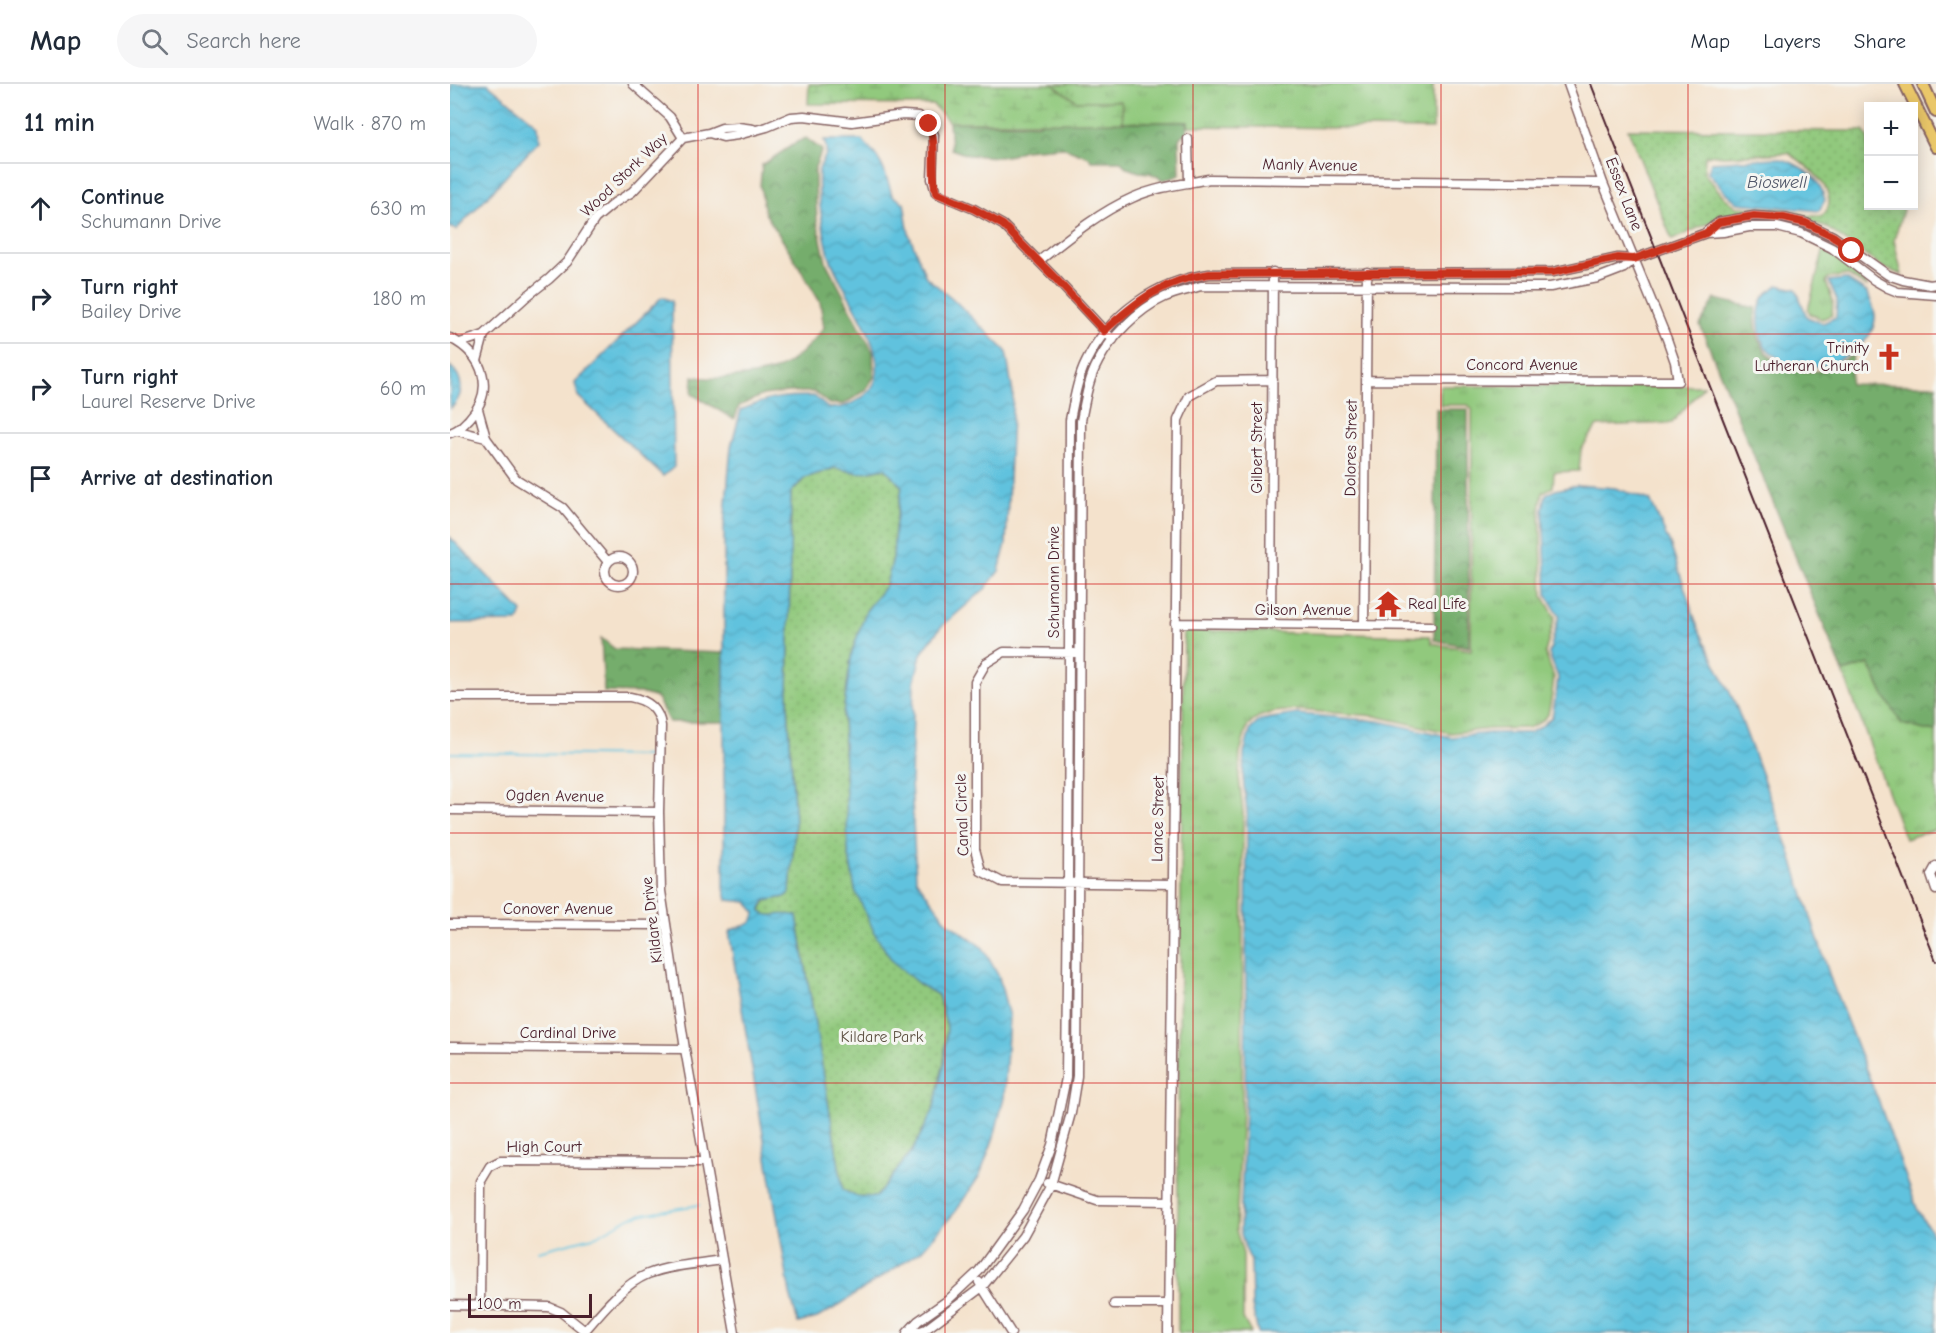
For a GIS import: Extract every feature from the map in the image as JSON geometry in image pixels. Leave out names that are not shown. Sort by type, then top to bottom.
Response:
[{"type":"main road","points":[[1905,84],[1936,147]]},
{"type":"main road","points":[[1923,84],[1936,112]]},
{"type":"street","points":[[633,84],[670,117],[683,138],[709,134],[723,137],[738,135],[791,117],[804,116],[852,122],[903,115],[919,116],[929,124],[934,135],[932,179],[936,193],[974,209],[1003,225],[1113,340]]},
{"type":"street","name":"Essex Lane","points":[[1568,84],[1603,183],[1670,347],[1678,381]]},
{"type":"street","name":"Wood Stork Way","points":[[460,343],[484,335],[567,262],[595,219],[614,202],[632,192],[683,138]]},
{"type":"street","points":[[1188,139],[1189,183]]},
{"type":"street","name":"Manly Avenue","points":[[1039,261],[1094,219],[1132,198],[1162,188],[1209,179],[1603,183]]},
{"type":"street","name":"Schumann Drive","points":[[1706,233],[1719,222],[1754,216],[1784,218],[1806,223],[1833,236],[1888,275],[1903,280],[1936,284]]},
{"type":"street","name":"Schumann Drive","points":[[915,1333],[926,1329],[982,1287],[1023,1236],[1051,1185],[1071,1113],[1077,1076],[1081,421],[1087,391],[1097,363],[1113,340],[1140,314],[1164,298],[1201,286],[1550,287],[1598,278],[1624,268],[1634,259],[1706,233],[1749,227],[1777,227],[1802,233],[1832,248],[1888,288],[1898,292],[1936,296]]},
{"type":"street","name":"Schumann Drive","points":[[907,1333],[918,1321],[948,1300],[975,1275],[1000,1245],[1023,1210],[1039,1180],[1052,1145],[1066,1078],[1070,420],[1085,363],[1104,331],[1132,305],[1169,283],[1209,274],[1549,272],[1618,258],[1634,259]]},
{"type":"street","name":"Gilbert Street","points":[[1271,625],[1274,272]]},
{"type":"street","name":"Dolores Street","points":[[1364,625],[1367,272]]},
{"type":"street","points":[[1549,272],[1550,287]]},
{"type":"street","points":[[1459,273],[1460,287]]},
{"type":"street","points":[[477,361],[484,335]]},
{"type":"street","points":[[450,338],[460,343],[477,361],[484,383],[478,409],[454,432]]},
{"type":"street","name":"Lance Street","points":[[1168,1333],[1178,420],[1189,396],[1216,381],[1273,380]]},
{"type":"street","name":"Concord Avenue","points":[[1366,380],[1678,381]]},
{"type":"street","points":[[478,409],[486,438],[516,479],[563,507],[608,562]]},
{"type":"street","points":[[454,432],[486,438]]},
{"type":"street","name":"Gilson Avenue","points":[[1175,623],[1431,626]]},
{"type":"street","name":"Canal Circle","points":[[1080,653],[1004,652],[986,663],[975,682],[975,849],[981,871],[1002,882],[1173,884]]},
{"type":"street","name":"Kildare Drive","points":[[450,697],[630,698],[647,702],[655,708],[661,722],[659,812],[661,891],[735,1333]]},
{"type":"street","name":"Ogden Avenue","points":[[450,810],[659,812]]},
{"type":"street","points":[[1936,866],[1931,876],[1936,890]]},
{"type":"street","name":"Conover Avenue","points":[[450,924],[666,925]]},
{"type":"street","name":"Cardinal Drive","points":[[450,1047],[686,1049]]},
{"type":"street","name":"High Court","points":[[480,1305],[481,1180],[490,1166],[500,1161],[705,1162]]},
{"type":"street","points":[[1039,1180],[1097,1200],[1170,1201]]},
{"type":"street","points":[[450,1305],[549,1307],[561,1312],[584,1332],[622,1292],[641,1278],[658,1271],[722,1260]]},
{"type":"street","points":[[975,1275],[1011,1333]]},
{"type":"street","points":[[1114,1304],[1168,1304]]},
{"type":"green space","points":[[809,84],[1054,84],[1077,101],[1121,101],[1123,122],[949,122],[933,105],[808,104]]},
{"type":"green space","points":[[1054,84],[1433,84],[1433,129],[1188,126],[1188,122],[1123,122],[1121,102],[1077,101]]},
{"type":"green space","points":[[949,122],[1039,124],[1039,122],[1188,122],[1187,133],[1179,139],[1180,174],[1164,180],[1150,173],[1127,168],[1120,161],[1091,161],[1089,157],[1063,147],[1023,150],[999,157],[968,155],[951,149]]},
{"type":"green space","points":[[1628,129],[1863,131],[1864,210],[1903,210],[1894,240],[1902,275],[1882,267],[1827,228],[1799,217],[1755,212],[1724,216],[1672,240]],"holes":[[[1788,153],[1812,172],[1826,189],[1829,198],[1828,207],[1822,216],[1810,216],[1785,210],[1737,207],[1724,197],[1704,173],[1705,156]]]},
{"type":"green space","points":[[806,138],[822,150],[815,167],[815,184],[817,221],[826,262],[873,352],[874,377],[865,391],[844,404],[829,404],[814,392],[763,395],[739,406],[733,419],[692,394],[693,376],[734,377],[775,370],[795,358],[824,328],[820,302],[765,213],[760,186],[762,165]]},
{"type":"green space","points":[[1824,248],[1866,283],[1867,287],[1847,275],[1828,278],[1826,282],[1833,301],[1832,315],[1822,319],[1810,314],[1808,310]]},
{"type":"green space","points":[[1715,299],[1756,308],[1758,336],[1763,347],[1779,364],[1790,369],[1818,371],[1853,355],[1850,384],[1936,385],[1936,731],[1902,724],[1883,694],[1869,664],[1843,672],[1700,325]]},
{"type":"green space","points":[[1440,386],[1704,386],[1672,423],[1597,426],[1581,450],[1579,471],[1554,472],[1553,487],[1543,492],[1540,509],[1543,596],[1555,617],[1545,653],[1554,677],[1552,694],[1548,715],[1541,722],[1528,728],[1451,733],[1375,716],[1297,710],[1273,712],[1258,717],[1247,727],[1240,753],[1239,777],[1243,812],[1242,1110],[1236,1230],[1243,1254],[1243,1318],[1251,1333],[1180,1333],[1178,1331],[1178,1126],[1184,630],[1430,636],[1432,643],[1471,650],[1472,409],[1468,405],[1440,405]]},
{"type":"green space","points":[[1436,409],[1468,409],[1469,647],[1434,640]]},
{"type":"green space","name":"Kildare Park","points":[[835,468],[859,473],[885,468],[902,487],[893,558],[886,585],[866,611],[852,652],[843,714],[848,850],[855,890],[919,984],[938,995],[947,1027],[944,1063],[933,1111],[912,1151],[876,1197],[855,1196],[843,1191],[797,916],[773,916],[761,912],[765,901],[785,897],[790,892],[795,824],[788,705],[791,492],[805,478]]},
{"type":"green space","points":[[601,638],[615,649],[724,653],[724,722],[669,722],[657,698],[640,693],[604,692]]},
{"type":"green space","points":[[1869,664],[1883,694],[1928,731],[1936,731],[1936,829],[1905,839],[1843,672]]},
{"type":"water","points":[[451,84],[488,84],[538,125],[539,141],[456,230],[450,227]]},
{"type":"water","points":[[824,140],[862,140],[874,153],[882,165],[892,195],[904,203],[909,234],[926,277],[952,298],[1006,351],[1013,394],[1006,544],[999,571],[985,589],[940,628],[921,654],[914,683],[911,781],[916,879],[947,922],[983,948],[999,977],[1009,1017],[1004,1098],[994,1137],[980,1175],[956,1211],[921,1251],[833,1309],[817,1318],[798,1323],[790,1294],[729,932],[749,924],[755,912],[747,902],[727,900],[724,888],[724,525],[731,447],[741,410],[760,402],[803,396],[814,396],[828,408],[842,407],[861,398],[874,385],[877,368],[874,348],[828,251],[819,201],[820,168],[826,151]],"holes":[[[835,468],[859,473],[885,468],[902,487],[893,558],[886,585],[866,611],[852,652],[843,714],[848,850],[855,890],[876,936],[893,962],[919,984],[938,995],[947,1027],[944,1063],[933,1111],[912,1151],[876,1197],[855,1196],[843,1190],[797,916],[792,914],[770,915],[761,912],[765,901],[785,897],[790,893],[795,824],[788,705],[791,492],[805,478]]]},
{"type":"water","name":"Bioswell","points":[[1776,158],[1788,161],[1812,176],[1821,188],[1825,200],[1819,211],[1738,203],[1708,172],[1711,162]]},
{"type":"water","points":[[1846,279],[1868,293],[1875,315],[1873,327],[1867,339],[1857,349],[1830,363],[1816,367],[1802,367],[1787,364],[1767,349],[1761,338],[1759,316],[1761,302],[1769,292],[1778,285],[1796,289],[1807,317],[1823,323],[1836,317],[1837,300],[1829,281]]},
{"type":"water","points":[[662,297],[672,301],[674,467],[663,476],[578,396],[575,383]]},
{"type":"water","points":[[450,366],[458,376],[461,388],[458,399],[450,409]]},
{"type":"water","points":[[1578,485],[1615,488],[1650,500],[1670,544],[1698,628],[1735,703],[1788,846],[1832,983],[1880,1105],[1918,1211],[1936,1239],[1936,1333],[1258,1333],[1252,1306],[1251,1261],[1240,1230],[1245,1110],[1247,812],[1243,777],[1244,753],[1250,730],[1260,720],[1297,714],[1379,721],[1451,737],[1490,733],[1529,733],[1543,725],[1552,717],[1556,695],[1558,677],[1549,654],[1559,616],[1547,595],[1543,509],[1546,494]]},
{"type":"water","points":[[450,537],[522,612],[518,622],[450,623]]},
{"type":"waterway","points":[[450,753],[652,756]]},
{"type":"waterway","points":[[538,1251],[597,1236],[629,1218],[699,1205]]},
{"type":"railway","points":[[1591,84],[1936,961]]},
{"type":"place","name":"Trinity Lutheran Church","points":[[1889,357]]},
{"type":"place","name":"Real Life","points":[[1388,604]]},
{"type":"route","points":[[929,124],[934,135],[932,179],[936,193],[974,209],[1003,225],[1104,331],[1132,305],[1169,283],[1191,276],[1209,274],[1553,272],[1618,258],[1634,259],[1706,233],[1719,222],[1754,216],[1784,218],[1806,223],[1833,236],[1852,251]]}]
